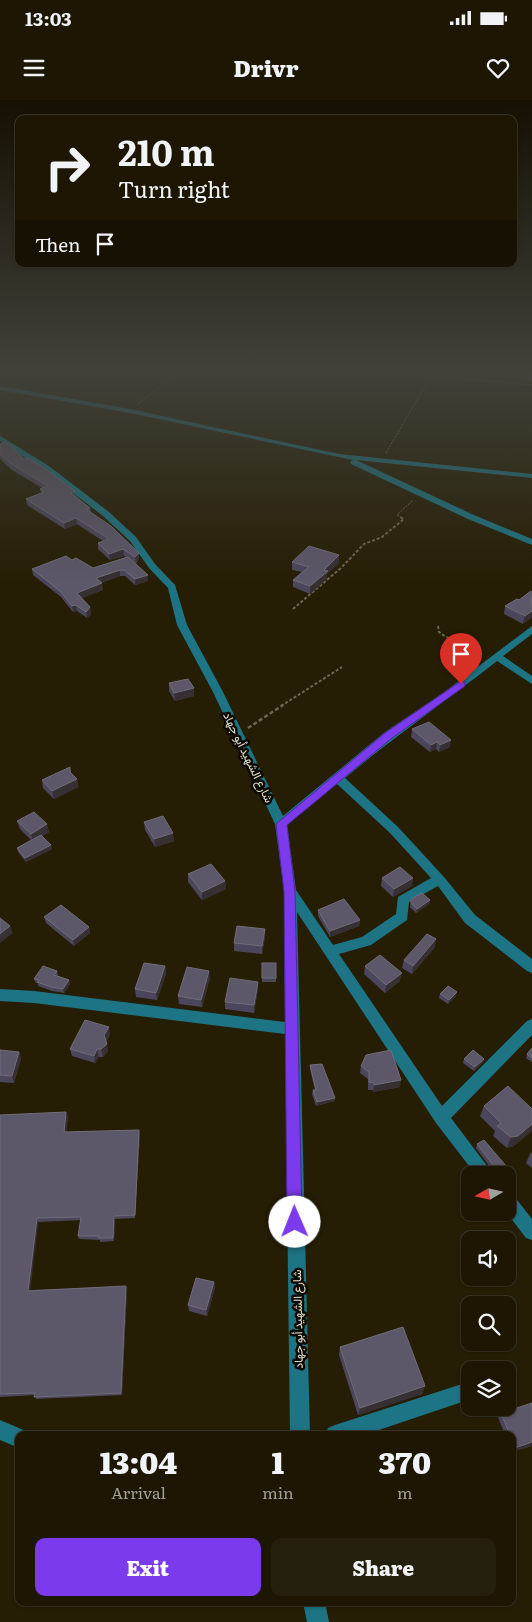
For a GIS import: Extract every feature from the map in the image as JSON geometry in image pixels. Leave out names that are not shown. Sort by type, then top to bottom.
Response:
[{"type":"street","name":"شارع الشهيد أبو جهاد","points":[[2,439],[46,468],[83,499],[106,514],[133,539],[152,566],[172,587],[182,625],[281,824],[290,891],[300,1431]]},
{"type":"street","points":[[260,439],[339,456],[380,462],[532,476]]},
{"type":"street","points":[[339,456],[532,542]]},
{"type":"street","points":[[281,824],[389,735],[494,660],[532,629]]},
{"type":"street","points":[[494,660],[532,681]]},
{"type":"street","points":[[338,778],[394,830],[440,880],[470,919],[532,967]]},
{"type":"street","points":[[330,951],[366,941],[402,916],[404,900],[425,886],[440,880]]},
{"type":"street","points":[[290,891],[441,1118],[479,1166]]},
{"type":"street","points":[[2,998],[34,997],[292,1029]]},
{"type":"street","points":[[441,1118],[532,1025]]},
{"type":"street","points":[[516,1212],[532,1232]]},
{"type":"street","points":[[348,1431],[459,1394]]},
{"type":"street","points":[[0,1430],[15,1436]]},
{"type":"street","points":[[315,1606],[318,1622]]},
{"type":"path","points":[[380,462],[394,439]]},
{"type":"path","points":[[293,609],[342,567],[364,544],[382,537],[396,527],[404,519],[396,515],[419,493]]},
{"type":"path","points":[[438,626],[438,630],[443,635],[494,660]]},
{"type":"path","points":[[238,735],[342,667]]},
{"type":"building","points":[[6,442],[24,459],[27,458],[44,468],[75,491],[71,493],[90,508],[86,509],[111,526],[139,553],[135,557],[123,549],[109,554],[98,543],[109,539],[76,518],[64,523],[26,499],[44,492],[40,489],[48,486],[11,464],[0,454],[0,444]]},
{"type":"building","points":[[309,546],[339,555],[324,570],[328,571],[310,586],[293,580],[309,567],[292,562]]},
{"type":"building","points":[[66,556],[72,560],[76,558],[93,568],[128,557],[148,575],[135,579],[124,570],[120,570],[96,578],[102,583],[77,593],[90,607],[86,612],[76,605],[72,606],[60,591],[32,569]]},
{"type":"building","points":[[531,591],[532,611],[525,616],[505,606],[517,599],[519,600]]},
{"type":"building","points":[[188,679],[194,688],[174,693],[169,683]]},
{"type":"building","points":[[429,722],[451,740],[440,745],[437,742],[431,745],[412,729]]},
{"type":"building","points":[[70,767],[70,772],[77,779],[52,791],[42,780]]},
{"type":"building","points":[[34,812],[47,824],[31,834],[17,821]]},
{"type":"building","points":[[163,816],[173,833],[154,839],[144,822]]},
{"type":"building","points":[[41,835],[51,845],[25,858],[17,848]]},
{"type":"building","points":[[211,864],[225,881],[202,892],[188,874]]},
{"type":"building","points":[[400,867],[413,878],[394,889],[382,878]]},
{"type":"building","points":[[422,893],[430,900],[417,909],[411,903],[411,899]]},
{"type":"building","points":[[344,899],[360,920],[330,931],[318,910]]},
{"type":"building","points":[[61,905],[89,927],[73,940],[44,917]]},
{"type":"building","points":[[0,918],[10,926],[0,934]]},
{"type":"building","points":[[237,926],[265,929],[262,946],[234,943]]},
{"type":"building","points":[[427,934],[436,939],[413,966],[404,960]]},
{"type":"building","points":[[380,955],[402,973],[386,985],[365,966]]},
{"type":"building","points":[[144,963],[165,966],[156,993],[135,989]]},
{"type":"building","points":[[262,963],[276,963],[276,978],[262,978]]},
{"type":"building","points":[[43,966],[57,971],[54,975],[69,980],[63,989],[51,987],[34,979]]},
{"type":"building","points":[[187,967],[209,971],[201,1000],[178,996]]},
{"type":"building","points":[[230,978],[258,982],[254,1005],[225,1002]]},
{"type":"building","points":[[448,986],[457,992],[449,1000],[440,994]]},
{"type":"building","points":[[85,1020],[109,1027],[104,1035],[107,1044],[101,1049],[97,1049],[94,1056],[70,1049]]},
{"type":"building","points":[[532,1048],[532,1058],[527,1054]]},
{"type":"building","points":[[0,1050],[19,1052],[12,1076],[0,1075]]},
{"type":"building","points":[[391,1050],[401,1080],[374,1085],[374,1083],[369,1082],[369,1072],[361,1066],[366,1055]]},
{"type":"building","points":[[473,1050],[484,1059],[475,1067],[464,1059]]},
{"type":"building","points":[[322,1064],[335,1098],[317,1102],[313,1090],[316,1090],[310,1065]]},
{"type":"building","points":[[508,1086],[532,1109],[532,1124],[518,1136],[511,1137],[497,1126],[501,1123],[484,1106]]},
{"type":"building","points":[[66,1112],[64,1132],[139,1130],[135,1215],[114,1216],[113,1238],[78,1236],[81,1217],[37,1218],[28,1291],[126,1286],[121,1393],[34,1397],[35,1393],[0,1394],[0,1115]]},
{"type":"building","points":[[484,1140],[506,1166],[494,1166],[477,1144]]},
{"type":"building","points":[[196,1278],[214,1282],[206,1310],[188,1305]]},
{"type":"building","points":[[403,1327],[425,1386],[360,1408],[340,1347]]},
{"type":"building","points":[[532,1403],[532,1442],[516,1448],[516,1431],[508,1431],[502,1416],[516,1416],[516,1408]]},
{"type":"route","points":[[295,1222],[290,891],[281,824],[389,735],[461,684]]}]
